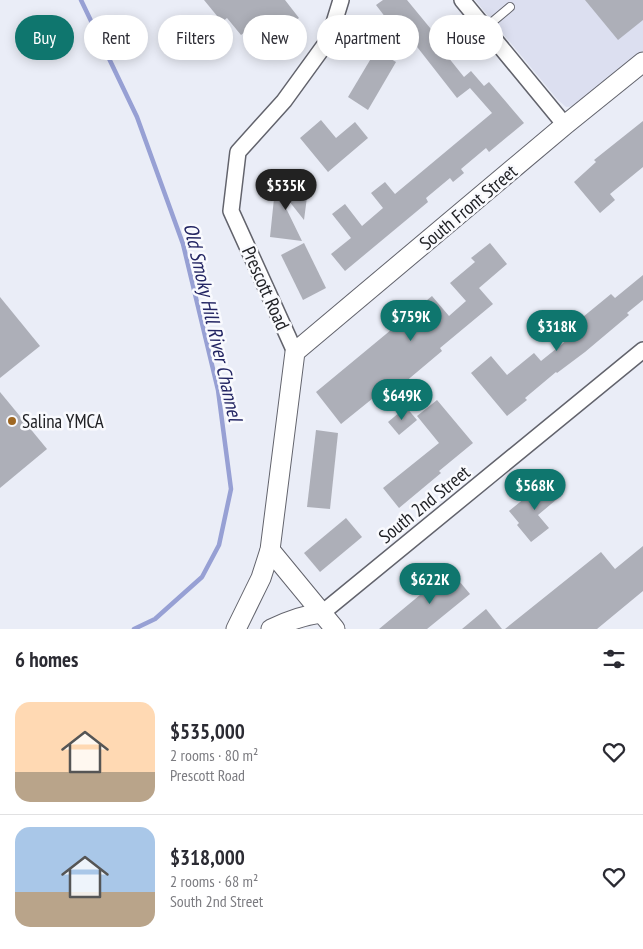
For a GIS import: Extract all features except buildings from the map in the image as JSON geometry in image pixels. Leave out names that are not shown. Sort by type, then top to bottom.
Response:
[{"type":"street","name":"Prescott Road","points":[[236,629],[261,578],[270,550],[295,352],[231,211],[238,152],[284,101],[329,39],[341,0]]},
{"type":"street","points":[[462,0],[474,15]]},
{"type":"street","points":[[503,50],[565,125]]},
{"type":"street","name":"South Front Street","points":[[295,352],[565,125],[643,62]]},
{"type":"street","name":"South 2nd Street","points":[[322,613],[643,350]]},
{"type":"street","points":[[270,550],[336,629]]},
{"type":"street","points":[[272,629],[290,620],[322,613]]},
{"type":"lane","points":[[500,15],[510,7]]},
{"type":"shaded area","points":[[475,0],[643,0],[643,51],[575,106],[566,107],[557,99],[503,34],[503,15],[487,15]]},
{"type":"waterway","name":"Old Smoky Hill River Channel","points":[[81,0],[137,117],[183,244],[218,390],[231,489],[219,545],[202,577],[155,619],[134,629]]},
{"type":"place","name":"Salina YMCA","points":[[12,421]]}]
